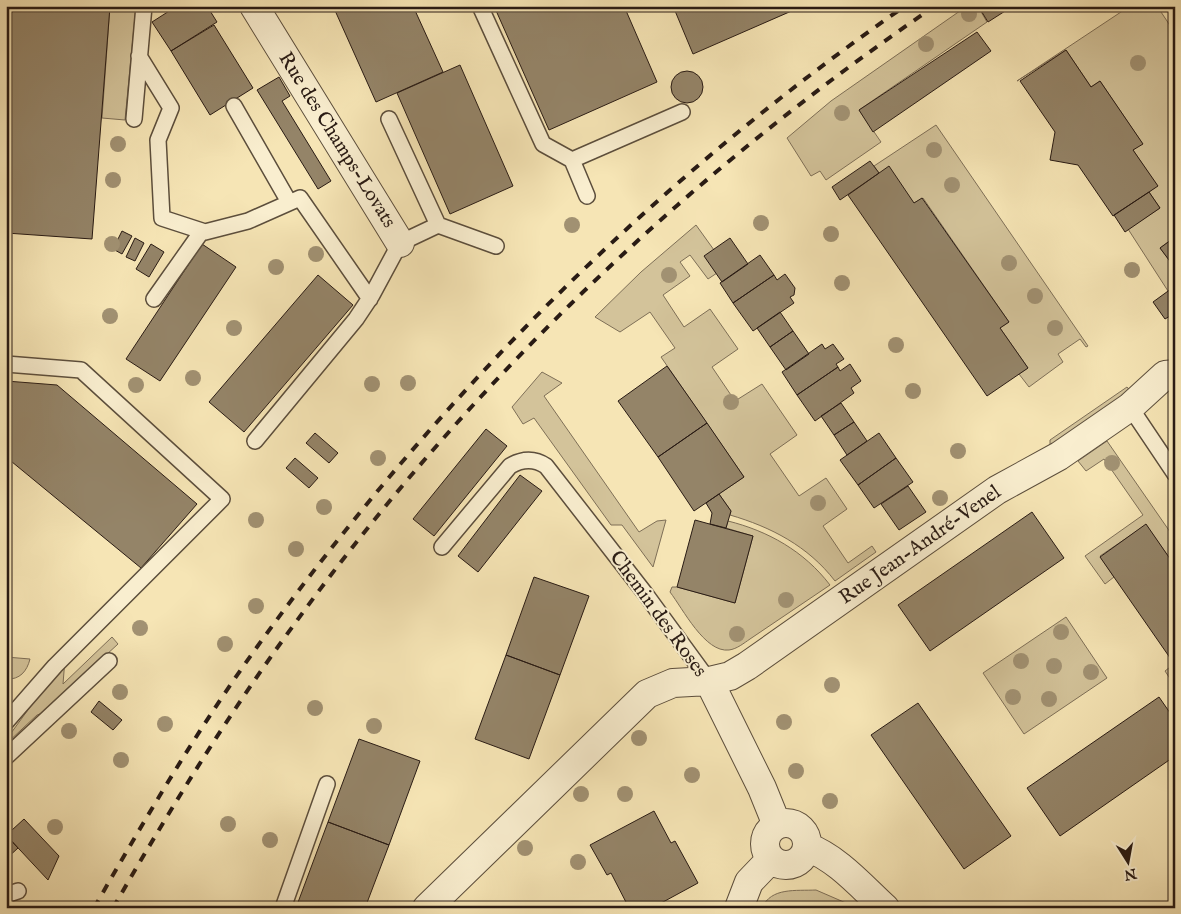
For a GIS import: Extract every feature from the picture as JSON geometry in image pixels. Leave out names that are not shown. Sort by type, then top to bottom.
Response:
[{"type":"street","name":"Rue des Champs-Lovats","points":[[254,6],[400,243]]},
{"type":"street","name":"Rue Jean-André-Venel","points":[[709,681],[730,676],[764,655],[997,490],[1059,456],[1133,411],[1165,375],[1175,374]]},
{"type":"street","points":[[709,681],[762,788],[777,825]]},
{"type":"street","name":"Chemin des Roses","points":[[427,908],[647,694],[673,683],[709,681]]},
{"type":"street","points":[[783,822],[796,825],[805,834],[807,847],[801,858],[791,864],[784,865],[771,859],[764,847],[764,840],[771,828],[783,822]]},
{"type":"street","points":[[807,847],[818,851],[847,873],[885,908]]},
{"type":"street","points":[[739,908],[749,882],[771,859]]},
{"type":"lane","points":[[134,119],[144,6]]},
{"type":"lane","points":[[480,6],[543,144],[572,160],[587,196]]},
{"type":"lane","points":[[139,56],[171,108],[158,140],[162,218],[202,231],[248,221],[300,198],[370,299]]},
{"type":"lane","points":[[234,106],[290,202]]},
{"type":"lane","points":[[572,160],[682,112]]},
{"type":"lane","points":[[389,119],[438,225]]},
{"type":"lane","points":[[400,243],[438,225],[496,246]]},
{"type":"lane","points":[[154,299],[202,231]]},
{"type":"lane","name":"Rue des Champs-Lovats","points":[[255,441],[344,335],[370,299],[400,243]]},
{"type":"lane","points":[[6,364],[81,370],[222,499],[55,666],[6,722]]},
{"type":"lane","points":[[1133,411],[1175,474]]},
{"type":"lane","name":"Chemin des Roses","points":[[442,547],[510,466],[518,461],[539,461],[546,466],[638,584],[709,681]]},
{"type":"lane","points":[[6,757],[109,661]]},
{"type":"lane","points":[[283,908],[327,784]]},
{"type":"shaded area","points":[[110,6],[136,6],[125,120],[102,118]]},
{"type":"shaded area","points":[[967,6],[984,6],[980,10],[987,22],[859,110],[881,142],[826,180],[820,171],[811,176],[787,138],[831,101]]},
{"type":"shaded area","points":[[1130,6],[1157,6],[1175,33],[1175,237],[1160,248],[1175,268],[1175,286],[1168,291],[1128,229],[1160,208],[1149,192],[1157,186],[1133,150],[1142,143],[1100,81],[1091,87],[1066,50],[1017,81]]},
{"type":"shaded area","points":[[936,125],[1088,346],[1086,347],[1080,339],[1058,354],[1063,362],[1029,387],[1019,374],[1028,368],[1000,328],[1009,322],[923,198],[914,203],[879,173],[874,166]]},
{"type":"shaded area","points":[[696,225],[714,250],[717,273],[708,279],[690,255],[680,262],[690,276],[663,295],[684,327],[710,309],[738,349],[712,367],[735,401],[762,384],[797,435],[770,454],[799,496],[826,478],[847,509],[823,526],[848,563],[872,546],[876,552],[835,581],[813,558],[788,539],[760,525],[730,515],[731,511],[719,494],[744,477],[661,357],[675,348],[650,312],[620,332],[595,317],[641,272]]},
{"type":"shaded area","points":[[542,372],[562,383],[544,396],[639,532],[657,521],[666,520],[653,567],[622,525],[611,525],[534,418],[523,424],[512,407]]},
{"type":"shaded area","points":[[1127,387],[1131,392],[1050,446],[1050,440]]},
{"type":"shaded area","points":[[1107,441],[1175,539],[1175,566],[1146,525],[1100,556],[1114,577],[1105,584],[1085,556],[1143,515],[1104,459],[1086,471],[1078,461]]},
{"type":"shaded area","points":[[728,521],[757,530],[797,552],[830,585],[743,644],[729,650],[711,645],[688,619],[670,592],[672,587],[677,587],[735,603],[753,536],[726,528]]},
{"type":"shaded area","points":[[1066,617],[1107,678],[1024,734],[983,673]]},
{"type":"shaded area","points":[[112,637],[118,644],[43,713],[37,715],[6,744],[6,740],[65,659],[63,684]]},
{"type":"shaded area","points":[[6,657],[30,659],[22,674],[15,678],[6,679]]},
{"type":"shaded area","points":[[1175,665],[1175,686],[1165,671]]},
{"type":"shaded area","points":[[816,890],[846,903],[851,908],[762,908],[771,896],[778,893]]},
{"type":"building","points":[[6,6],[110,6],[92,239],[6,233]]},
{"type":"building","points":[[177,6],[207,6],[217,22],[171,51],[152,22]]},
{"type":"building","points":[[333,6],[413,6],[443,72],[376,102]]},
{"type":"building","points":[[494,6],[624,6],[657,82],[549,130]]},
{"type":"building","points":[[673,6],[803,6],[693,54]]},
{"type":"building","points":[[984,6],[1013,6],[988,22],[980,9]]},
{"type":"building","points":[[214,25],[253,88],[210,115],[171,51]]},
{"type":"building","points":[[977,32],[991,51],[873,132],[859,110]]},
{"type":"building","points":[[1066,50],[1091,87],[1100,81],[1143,144],[1133,150],[1158,186],[1113,216],[1078,165],[1050,160],[1055,132],[1020,81]]},
{"type":"building","points":[[460,65],[513,186],[450,214],[397,93]]},
{"type":"building","points":[[687,71],[693,72],[698,76],[702,81],[702,93],[698,98],[693,102],[687,103],[681,102],[676,98],[672,93],[671,87],[672,81],[676,76],[681,72]]},
{"type":"building","points":[[279,77],[290,96],[282,101],[331,181],[318,189],[257,90]]},
{"type":"building","points":[[870,161],[879,173],[840,200],[832,187]]},
{"type":"building","points":[[889,166],[914,203],[922,198],[1009,322],[1000,328],[1028,368],[987,396],[848,195]]},
{"type":"building","points":[[1149,192],[1160,208],[1125,232],[1114,215]]},
{"type":"building","points":[[122,231],[132,236],[122,254],[113,249]]},
{"type":"building","points":[[1175,237],[1175,268],[1160,248]]},
{"type":"building","points":[[135,238],[144,243],[135,261],[126,257]]},
{"type":"building","points":[[730,238],[748,264],[722,282],[704,256]]},
{"type":"building","points":[[151,244],[164,252],[149,277],[136,269]]},
{"type":"building","points":[[202,244],[236,267],[160,381],[126,359]]},
{"type":"building","points":[[760,255],[774,275],[733,303],[720,283]]},
{"type":"building","points":[[785,274],[795,288],[794,295],[790,297],[794,303],[753,331],[733,303],[774,275],[777,280]]},
{"type":"building","points":[[318,275],[353,305],[244,432],[209,402]]},
{"type":"building","points":[[1175,286],[1175,313],[1165,319],[1153,302]]},
{"type":"building","points":[[780,312],[793,331],[770,347],[757,328]]},
{"type":"building","points":[[793,331],[809,354],[786,370],[770,347]]},
{"type":"building","points":[[822,344],[825,349],[833,344],[844,359],[836,364],[838,367],[797,395],[782,372]]},
{"type":"building","points":[[850,364],[861,381],[851,388],[854,393],[815,421],[797,395],[838,367],[840,371]]},
{"type":"building","points":[[667,366],[707,423],[658,457],[618,401]]},
{"type":"building","points":[[6,381],[57,385],[197,504],[141,568],[6,457]]},
{"type":"building","points":[[841,403],[854,422],[834,435],[821,416]]},
{"type":"building","points":[[854,422],[867,441],[847,455],[834,435]]},
{"type":"building","points":[[707,423],[744,477],[694,511],[658,457]]},
{"type":"building","points":[[486,429],[507,446],[434,536],[413,519]]},
{"type":"building","points":[[315,433],[338,453],[329,463],[306,443]]},
{"type":"building","points":[[879,433],[896,458],[858,485],[840,460]]},
{"type":"building","points":[[295,458],[318,478],[309,488],[286,468]]},
{"type":"building","points":[[896,458],[913,482],[874,508],[858,485]]},
{"type":"building","points":[[520,475],[542,491],[478,572],[458,556]]},
{"type":"building","points":[[908,486],[926,512],[899,530],[881,504]]},
{"type":"building","points":[[719,494],[731,511],[726,528],[710,524],[712,513],[706,503]]},
{"type":"building","points":[[1032,512],[1064,558],[930,651],[898,605]]},
{"type":"building","points":[[695,520],[753,536],[735,603],[677,587]]},
{"type":"building","points":[[1146,524],[1175,566],[1175,665],[1100,557]]},
{"type":"building","points":[[534,577],[589,596],[560,675],[506,655]]},
{"type":"building","points":[[506,655],[560,675],[529,759],[475,739]]},
{"type":"building","points":[[1159,697],[1175,720],[1175,756],[1060,836],[1027,788]]},
{"type":"building","points":[[99,701],[122,720],[113,730],[91,712]]},
{"type":"building","points":[[918,703],[1011,836],[964,869],[871,735]]},
{"type":"building","points":[[359,739],[420,761],[389,845],[328,822]]},
{"type":"building","points":[[654,811],[671,843],[675,841],[698,883],[652,908],[629,908],[611,873],[607,875],[590,845]]},
{"type":"building","points":[[24,819],[59,856],[48,880],[6,835],[6,824],[12,830]]},
{"type":"building","points":[[328,822],[389,845],[365,908],[306,908],[297,905]]},
{"type":"building","points":[[6,835],[18,848],[6,859]]},
{"type":"railway","points":[[94,908],[152,808],[257,647],[326,555],[398,466],[474,381],[554,299],[636,220],[723,145],[812,74],[905,6]]},
{"type":"railway","points":[[113,908],[199,764],[245,694],[293,626],[361,537],[432,451],[508,368],[587,288],[669,212],[755,140],[844,71],[935,6]]}]
